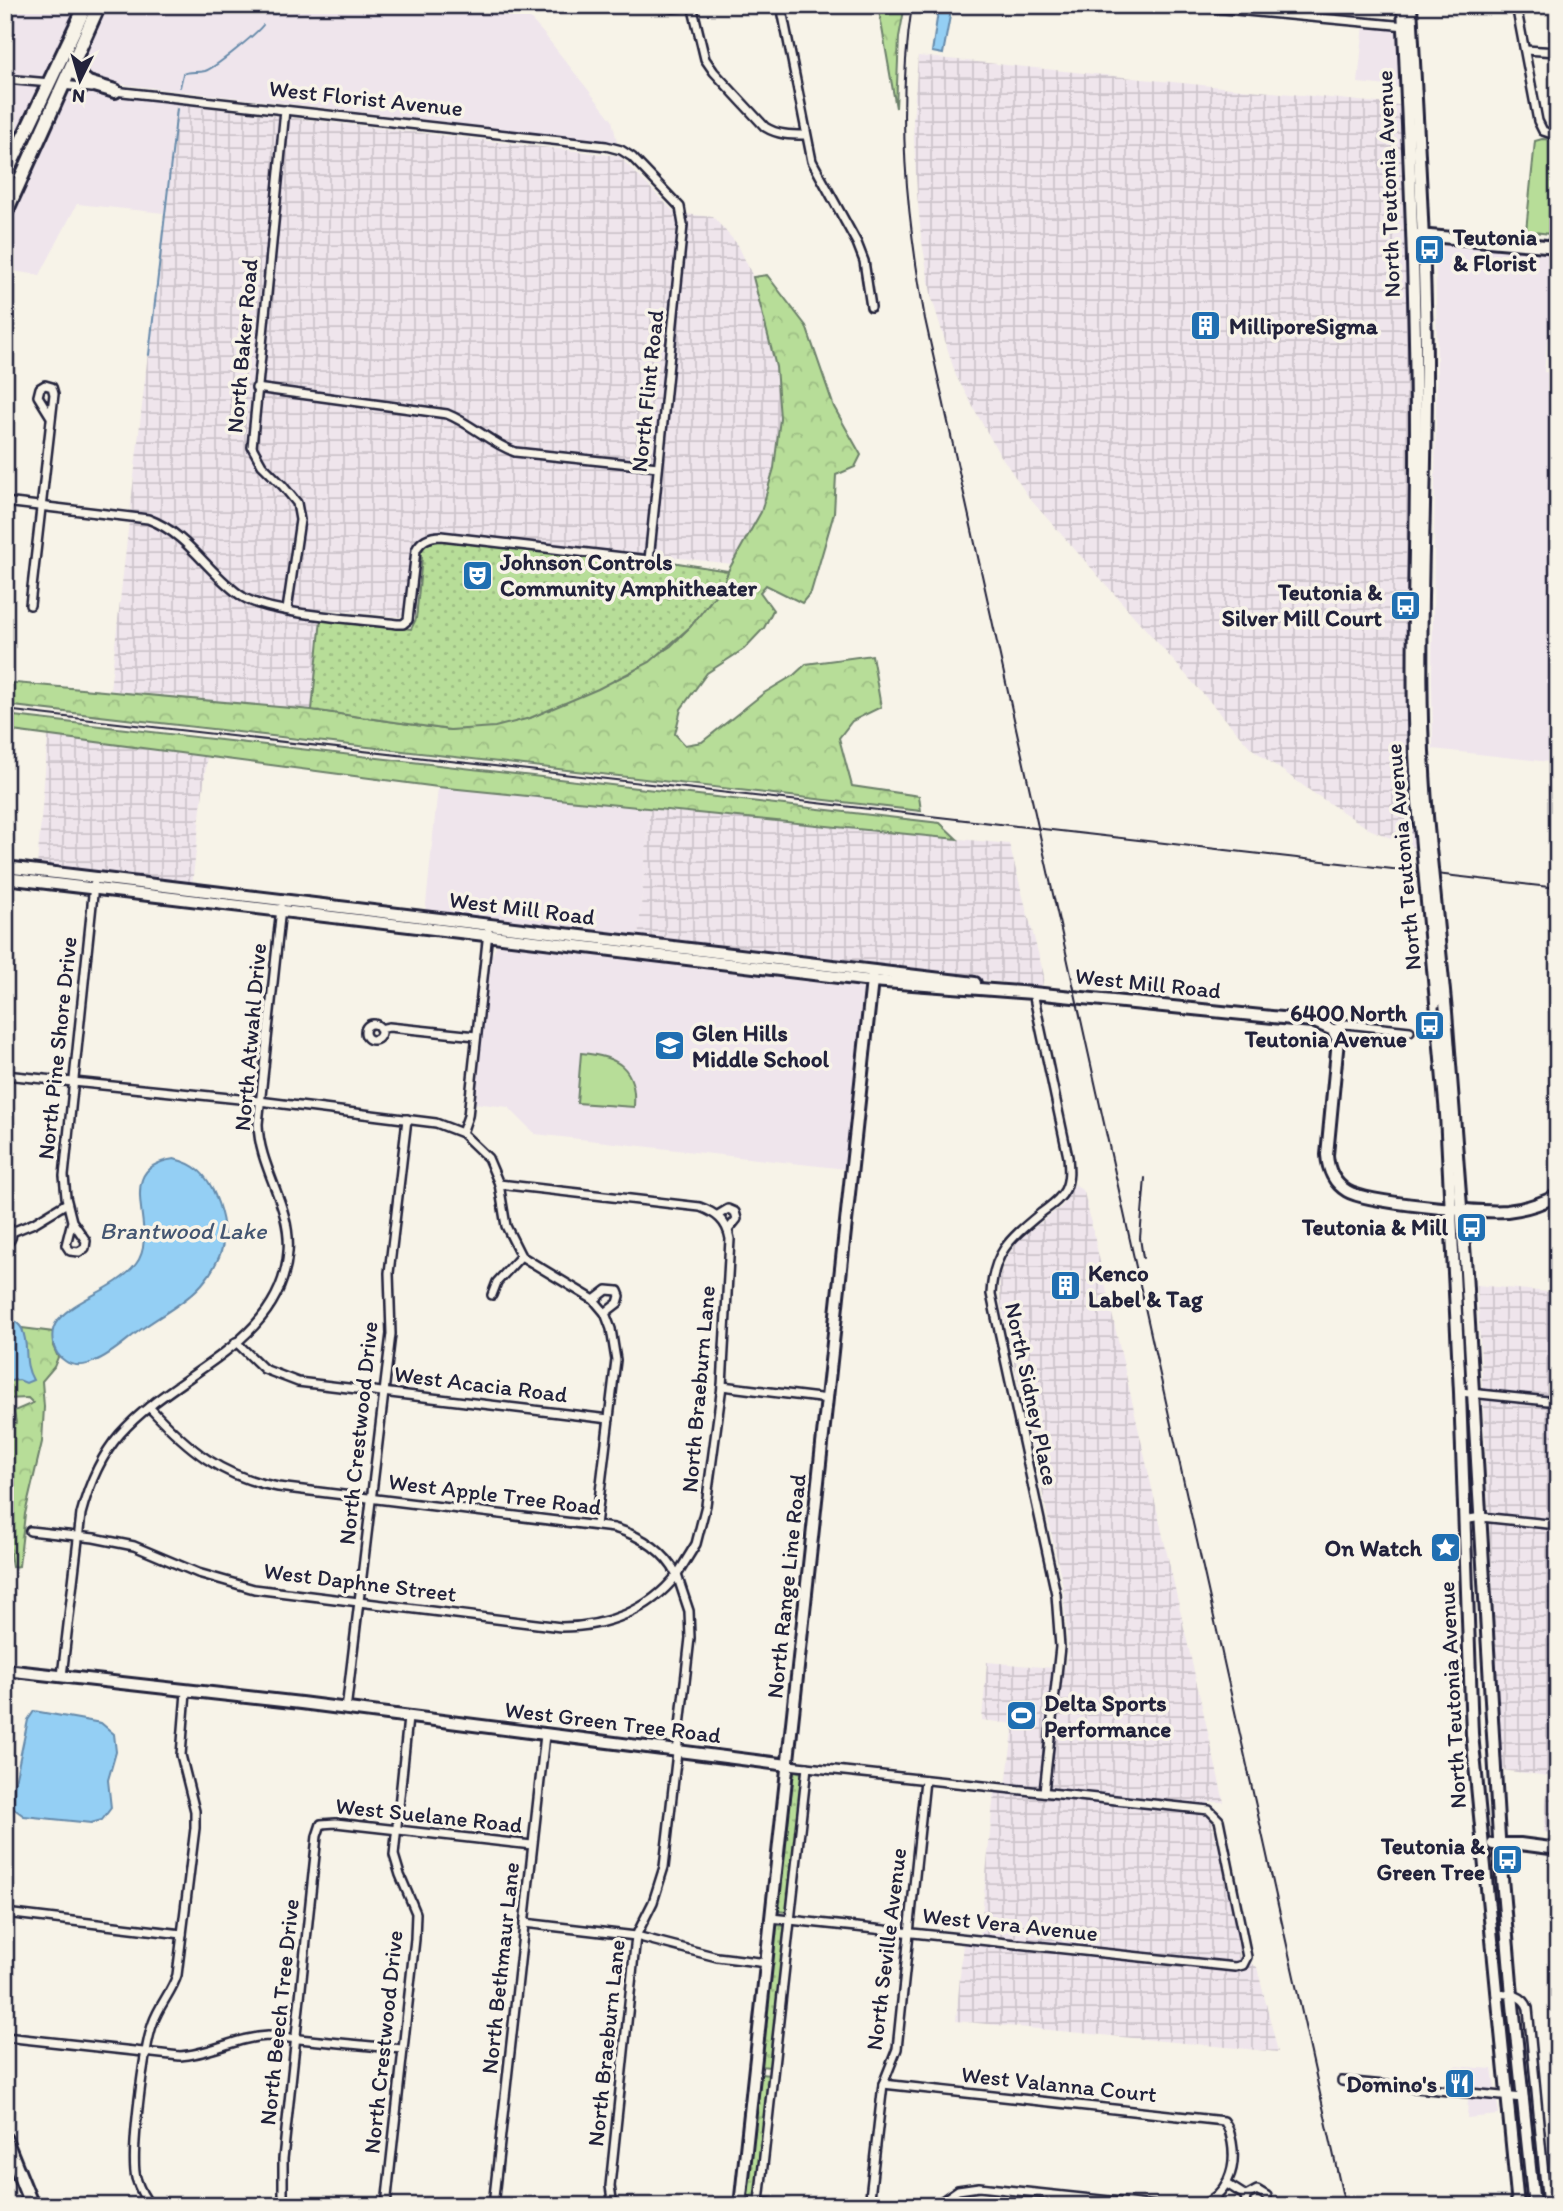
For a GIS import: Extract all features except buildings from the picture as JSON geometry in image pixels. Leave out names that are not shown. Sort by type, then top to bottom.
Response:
[{"type":"main road","points":[[5,176],[86,5]]},
{"type":"main road","points":[[5,214],[99,5]]},
{"type":"main road","name":"North Teutonia Avenue","points":[[1403,5],[1408,27]]},
{"type":"main road","name":"North Teutonia Avenue","points":[[1411,5],[1408,27],[1417,235],[1413,722],[1446,1012],[1474,1394],[1499,1844],[1511,1995],[1534,2206]]},
{"type":"main road","points":[[71,69],[88,83],[115,91]]},
{"type":"main road","points":[[21,141],[33,154]]},
{"type":"main road","points":[[16,154],[33,154]]},
{"type":"main road","points":[[1417,235],[1558,247]]},
{"type":"main road","name":"North Teutonia Avenue","points":[[1425,836],[1446,1114],[1460,1392],[1472,1734],[1518,2206]]},
{"type":"main road","name":"West Mill Road","points":[[5,867],[95,883],[488,931],[872,976],[1312,1021],[1333,1030]]},
{"type":"main road","name":"West Mill Road","points":[[5,878],[95,883]]},
{"type":"main road","name":"North Range Line Road","points":[[740,2203],[872,976]]},
{"type":"main road","points":[[1333,1030],[1338,1046],[1327,1164],[1334,1179],[1348,1192],[1359,1196],[1450,1208],[1503,1211],[1521,1209],[1558,1195]]},
{"type":"main road","name":"West Green Tree Road","points":[[5,1670],[788,1765]]},
{"type":"main road","points":[[1483,1844],[1558,1849]]},
{"type":"main road","points":[[5,2139],[32,2206]]},
{"type":"main road","points":[[5,2179],[16,2206]]},
{"type":"street","points":[[656,5],[673,8],[692,6],[701,48],[714,72],[765,127],[775,133],[805,135]]},
{"type":"street","points":[[782,5],[812,161],[857,243],[864,261],[871,307]]},
{"type":"street","points":[[1183,5],[1408,27]]},
{"type":"street","points":[[1517,5],[1538,119],[1544,131],[1558,136]]},
{"type":"street","points":[[1525,50],[1558,52]]},
{"type":"street","name":"West Florist Avenue","points":[[5,79],[613,147],[632,156],[680,208],[683,225]]},
{"type":"street","name":"North Baker Road","points":[[285,110],[252,447],[262,465],[297,503],[300,520],[287,610]]},
{"type":"street","name":"North Flint Road","points":[[287,610],[397,624],[406,622],[416,550],[425,538],[435,536],[649,560],[683,225]]},
{"type":"street","points":[[256,388],[447,414],[463,420],[497,446],[515,452],[658,467]]},
{"type":"street","points":[[30,605],[51,417]]},
{"type":"street","points":[[5,502],[137,517],[158,523],[179,536],[236,592],[247,599],[287,610]]},
{"type":"street","name":"North Pine Shore Drive","points":[[72,1221],[64,1176],[95,883]]},
{"type":"street","name":"North Atwahl Drive","points":[[62,1676],[78,1536],[87,1492],[99,1464],[122,1432],[149,1407],[256,1324],[273,1302],[285,1275],[288,1252],[287,1221],[258,1136],[259,1101],[281,906]]},
{"type":"street","points":[[462,1133],[468,1115],[488,931]]},
{"type":"street","name":"North Sidney Place","points":[[1033,993],[1068,1157],[1069,1177],[1058,1200],[1003,1248],[994,1270],[991,1294],[1056,1594],[1060,1647],[1044,1792]]},
{"type":"street","points":[[1333,1030],[1346,1024],[1410,1031]]},
{"type":"street","points":[[380,1029],[389,1027],[476,1036]]},
{"type":"street","points":[[5,1075],[407,1119],[436,1123],[462,1133],[481,1149],[499,1184],[503,1216],[511,1239],[521,1256],[594,1300],[605,1313],[611,1329],[616,1360],[596,1525]]},
{"type":"street","name":"North Crestwood Drive","points":[[346,1710],[391,1334],[389,1273],[407,1119]]},
{"type":"street","points":[[499,1184],[692,1206],[718,1215],[728,1230]]},
{"type":"street","points":[[12,1231],[34,1223],[67,1203]]},
{"type":"street","name":"North Braeburn Lane","points":[[613,2206],[610,2186],[636,1936],[653,1902],[664,1867],[691,1629],[689,1611],[677,1575],[696,1544],[702,1525],[722,1385],[724,1315],[731,1247],[728,1230],[737,1219],[735,1212],[728,1209],[718,1215]]},
{"type":"street","points":[[5,1224],[12,1231],[12,1238],[5,1244]]},
{"type":"street","points":[[492,1295],[497,1282],[521,1256]]},
{"type":"street","points":[[594,1300],[607,1290],[618,1291],[618,1303],[605,1313]]},
{"type":"street","name":"West Acacia Road","points":[[236,1342],[264,1370],[298,1382],[609,1419]]},
{"type":"street","points":[[722,1385],[828,1399]]},
{"type":"street","points":[[1460,1392],[1558,1402]]},
{"type":"street","name":"West Apple Tree Road","points":[[149,1407],[183,1443],[207,1460],[234,1474],[263,1484],[596,1525],[625,1531],[663,1554],[677,1575]]},
{"type":"street","points":[[1464,1520],[1481,1517],[1558,1525]]},
{"type":"street","name":"West Daphne Street","points":[[30,1531],[134,1546],[198,1573],[238,1586],[561,1627],[590,1626],[633,1612],[666,1588],[677,1575]]},
{"type":"street","points":[[151,2206],[136,2177],[134,2155],[145,2053],[153,2020],[177,1975],[196,1818],[181,1755],[186,1692]]},
{"type":"street","name":"North Crestwood Drive","points":[[386,2206],[415,1939],[416,1913],[394,1855],[408,1718]]},
{"type":"street","name":"North Bethmaur Lane","points":[[493,2206],[545,1735]]},
{"type":"street","name":"West Green Tree Road","points":[[788,1765],[1209,1810],[1215,1814],[1224,1843],[1247,1951],[1244,1964]]},
{"type":"street","points":[[759,2202],[807,1767]]},
{"type":"street","name":"North Seville Avenue","points":[[869,2206],[883,2084],[897,2049],[925,1780]]},
{"type":"street","name":"West Suelane Road","points":[[321,1824],[336,1823],[532,1845]]},
{"type":"street","name":"North Beech Tree Drive","points":[[283,2206],[283,2159],[317,1836],[321,1824]]},
{"type":"street","points":[[5,1913],[182,1934]]},
{"type":"street","name":"West Vera Avenue","points":[[771,1917],[1234,1966],[1244,1964]]},
{"type":"street","points":[[524,1923],[636,1936],[717,1958],[767,1963]]},
{"type":"street","points":[[1496,1993],[1525,2001],[1528,2008],[1546,2206]]},
{"type":"street","points":[[5,2038],[180,2056],[195,2055],[246,2038],[268,2036],[402,2049]]},
{"type":"street","points":[[755,2069],[772,2071]]},
{"type":"street","points":[[1342,2081],[1523,2098]]},
{"type":"street","name":"West Valanna Court","points":[[883,2084],[1220,2120],[1229,2128],[1234,2158],[1227,2184]]},
{"type":"street","points":[[1200,2206],[1227,2184],[1246,2196]]},
{"type":"street","points":[[935,2206],[958,2190],[979,2187],[1157,2206]]},
{"type":"street","points":[[1245,2206],[1246,2196],[1253,2191],[1261,2191],[1267,2196],[1268,2206]]},
{"type":"street","points":[[740,2203],[759,2202],[791,2206]]},
{"type":"shaded area","points":[[5,5],[80,5],[5,169]]},
{"type":"shaded area","points":[[107,5],[518,5],[612,120],[617,142],[93,81],[82,71],[81,63]]},
{"type":"shaded area","points":[[1364,24],[1403,26],[1407,88],[1358,83]]},
{"type":"shaded area","points":[[918,56],[1408,106],[1422,851],[1369,829],[1251,748],[1030,499],[997,450],[956,376],[932,299],[917,193],[913,122]]},
{"type":"shaded area","points":[[64,85],[115,91],[176,104],[164,213],[77,204],[40,275],[5,270],[5,214]]},
{"type":"shaded area","points":[[176,104],[619,156],[675,213],[713,217],[738,245],[753,277],[776,367],[780,418],[774,468],[761,512],[733,564],[437,531],[423,535],[413,547],[405,611],[400,617],[322,609],[312,710],[110,690]]},
{"type":"shaded area","points":[[1435,242],[1556,255],[1544,372],[1558,374],[1558,763],[1433,749],[1437,355]]},
{"type":"shaded area","points":[[48,736],[207,757],[192,885],[37,867]]},
{"type":"shaded area","points":[[438,787],[650,807],[638,939],[425,914]]},
{"type":"shaded area","points":[[650,807],[1009,844],[1044,975],[1042,987],[638,939]]},
{"type":"shaded area","name":"Glen Hills Middle School","points":[[497,944],[863,988],[846,1169],[535,1134],[508,1107],[474,1103],[492,955]]},
{"type":"shaded area","points":[[1075,1184],[1084,1192],[1224,1802],[1209,1802],[1206,1816],[1212,1821],[1239,1941],[1239,1957],[1257,1967],[1278,2052],[956,2021],[963,1943],[979,1945],[994,1792],[1005,1793],[1014,1724],[982,1720],[987,1662],[1065,1669],[1068,1648],[1063,1586],[1001,1304],[999,1278],[1007,1257],[1019,1239],[1062,1206]]},
{"type":"shaded area","points":[[1477,1285],[1558,1293],[1558,1834],[1544,1832],[1548,1776],[1502,1770]]},
{"type":"shaded area","points":[[1454,2066],[1492,2069],[1499,2115],[1467,2118],[1468,2098],[1451,2096]]},
{"type":"green space","points":[[878,5],[905,5],[899,37],[896,108]]},
{"type":"green space","points":[[1558,140],[1558,235],[1526,231],[1535,141]]},
{"type":"green space","points":[[767,275],[806,326],[834,407],[861,455],[855,467],[836,475],[834,513],[811,592],[802,603],[766,585],[760,592],[773,610],[764,628],[744,649],[707,673],[681,709],[675,734],[685,745],[702,742],[806,664],[872,655],[881,707],[852,721],[839,738],[852,786],[919,796],[921,811],[5,705],[5,682],[312,710],[450,730],[530,718],[630,673],[671,646],[690,627],[723,585],[761,512],[774,468],[780,418],[776,367],[753,277]]},
{"type":"green space","points":[[438,540],[664,566],[665,561],[728,571],[723,585],[690,627],[650,662],[598,689],[530,718],[495,727],[450,730],[312,710],[321,619],[411,629],[416,619],[422,557],[418,556],[425,545]]},
{"type":"green space","points":[[5,715],[940,823],[957,839],[438,787],[5,730]]},
{"type":"green space","points":[[581,1053],[605,1057],[622,1066],[632,1082],[634,1107],[577,1103]]},
{"type":"green space","points":[[22,1328],[53,1332],[53,1346],[58,1357],[54,1367],[42,1381],[42,1442],[25,1514],[19,1566],[12,1567],[8,1541],[11,1510],[5,1503],[5,1433],[16,1423],[14,1411],[33,1403],[28,1398],[5,1399],[5,1381],[19,1380],[24,1367]]},
{"type":"green space","points":[[794,1771],[803,1773],[787,1912],[777,1911]]},
{"type":"green space","points":[[776,1925],[786,1926],[770,2067],[760,2066]]},
{"type":"green space","points":[[760,2074],[770,2075],[756,2198],[746,2197]]},
{"type":"water","points":[[939,5],[952,5],[943,54],[932,52]]},
{"type":"water","name":"Brantwood Lake","points":[[174,1159],[200,1171],[215,1195],[224,1233],[216,1264],[205,1281],[189,1296],[108,1354],[88,1364],[68,1363],[54,1348],[52,1336],[55,1325],[66,1312],[118,1280],[136,1264],[144,1235],[140,1187],[144,1175],[155,1165]]},
{"type":"water","points":[[5,1313],[22,1329],[28,1367],[33,1380],[26,1383],[19,1380],[5,1381]]},
{"type":"water","points":[[34,1711],[101,1723],[114,1734],[116,1752],[108,1780],[111,1808],[102,1820],[91,1823],[24,1816],[13,1808],[14,1786],[28,1720]]},
{"type":"waterway","points":[[274,14],[281,11],[284,5]]},
{"type":"waterway","points":[[180,87],[183,74],[210,69],[263,25]]},
{"type":"waterway","points":[[149,355],[177,109]]},
{"type":"railway","points":[[912,5],[905,85],[905,162],[925,319],[1345,2206]]},
{"type":"railway","points":[[5,710],[1558,888]]},
{"type":"railway","points":[[1143,1258],[1140,1238],[1145,1178]]},
{"type":"place","name":"Teutonia & Florist","points":[[1430,250]]},
{"type":"place","name":"MilliporeSigma","points":[[1206,326]]},
{"type":"place","name":"Johnson Controls Community Amphitheater","points":[[477,575]]},
{"type":"place","name":"Teutonia & Silver Mill Court","points":[[1405,605]]},
{"type":"place","name":"6400 North Teutonia Avenue","points":[[1430,1026]]},
{"type":"place","name":"Glen Hills Middle School","points":[[669,1046]]},
{"type":"place","name":"Teutonia & Mill","points":[[1471,1227]]},
{"type":"place","name":"Kenco Label & Tag","points":[[1065,1286]]},
{"type":"place","name":"On Watch","points":[[1445,1548]]},
{"type":"place","name":"Delta Sports Performance","points":[[1021,1716]]},
{"type":"place","name":"Teutonia & Green Tree","points":[[1508,1859]]},
{"type":"place","name":"Domino's","points":[[1460,2084]]}]
